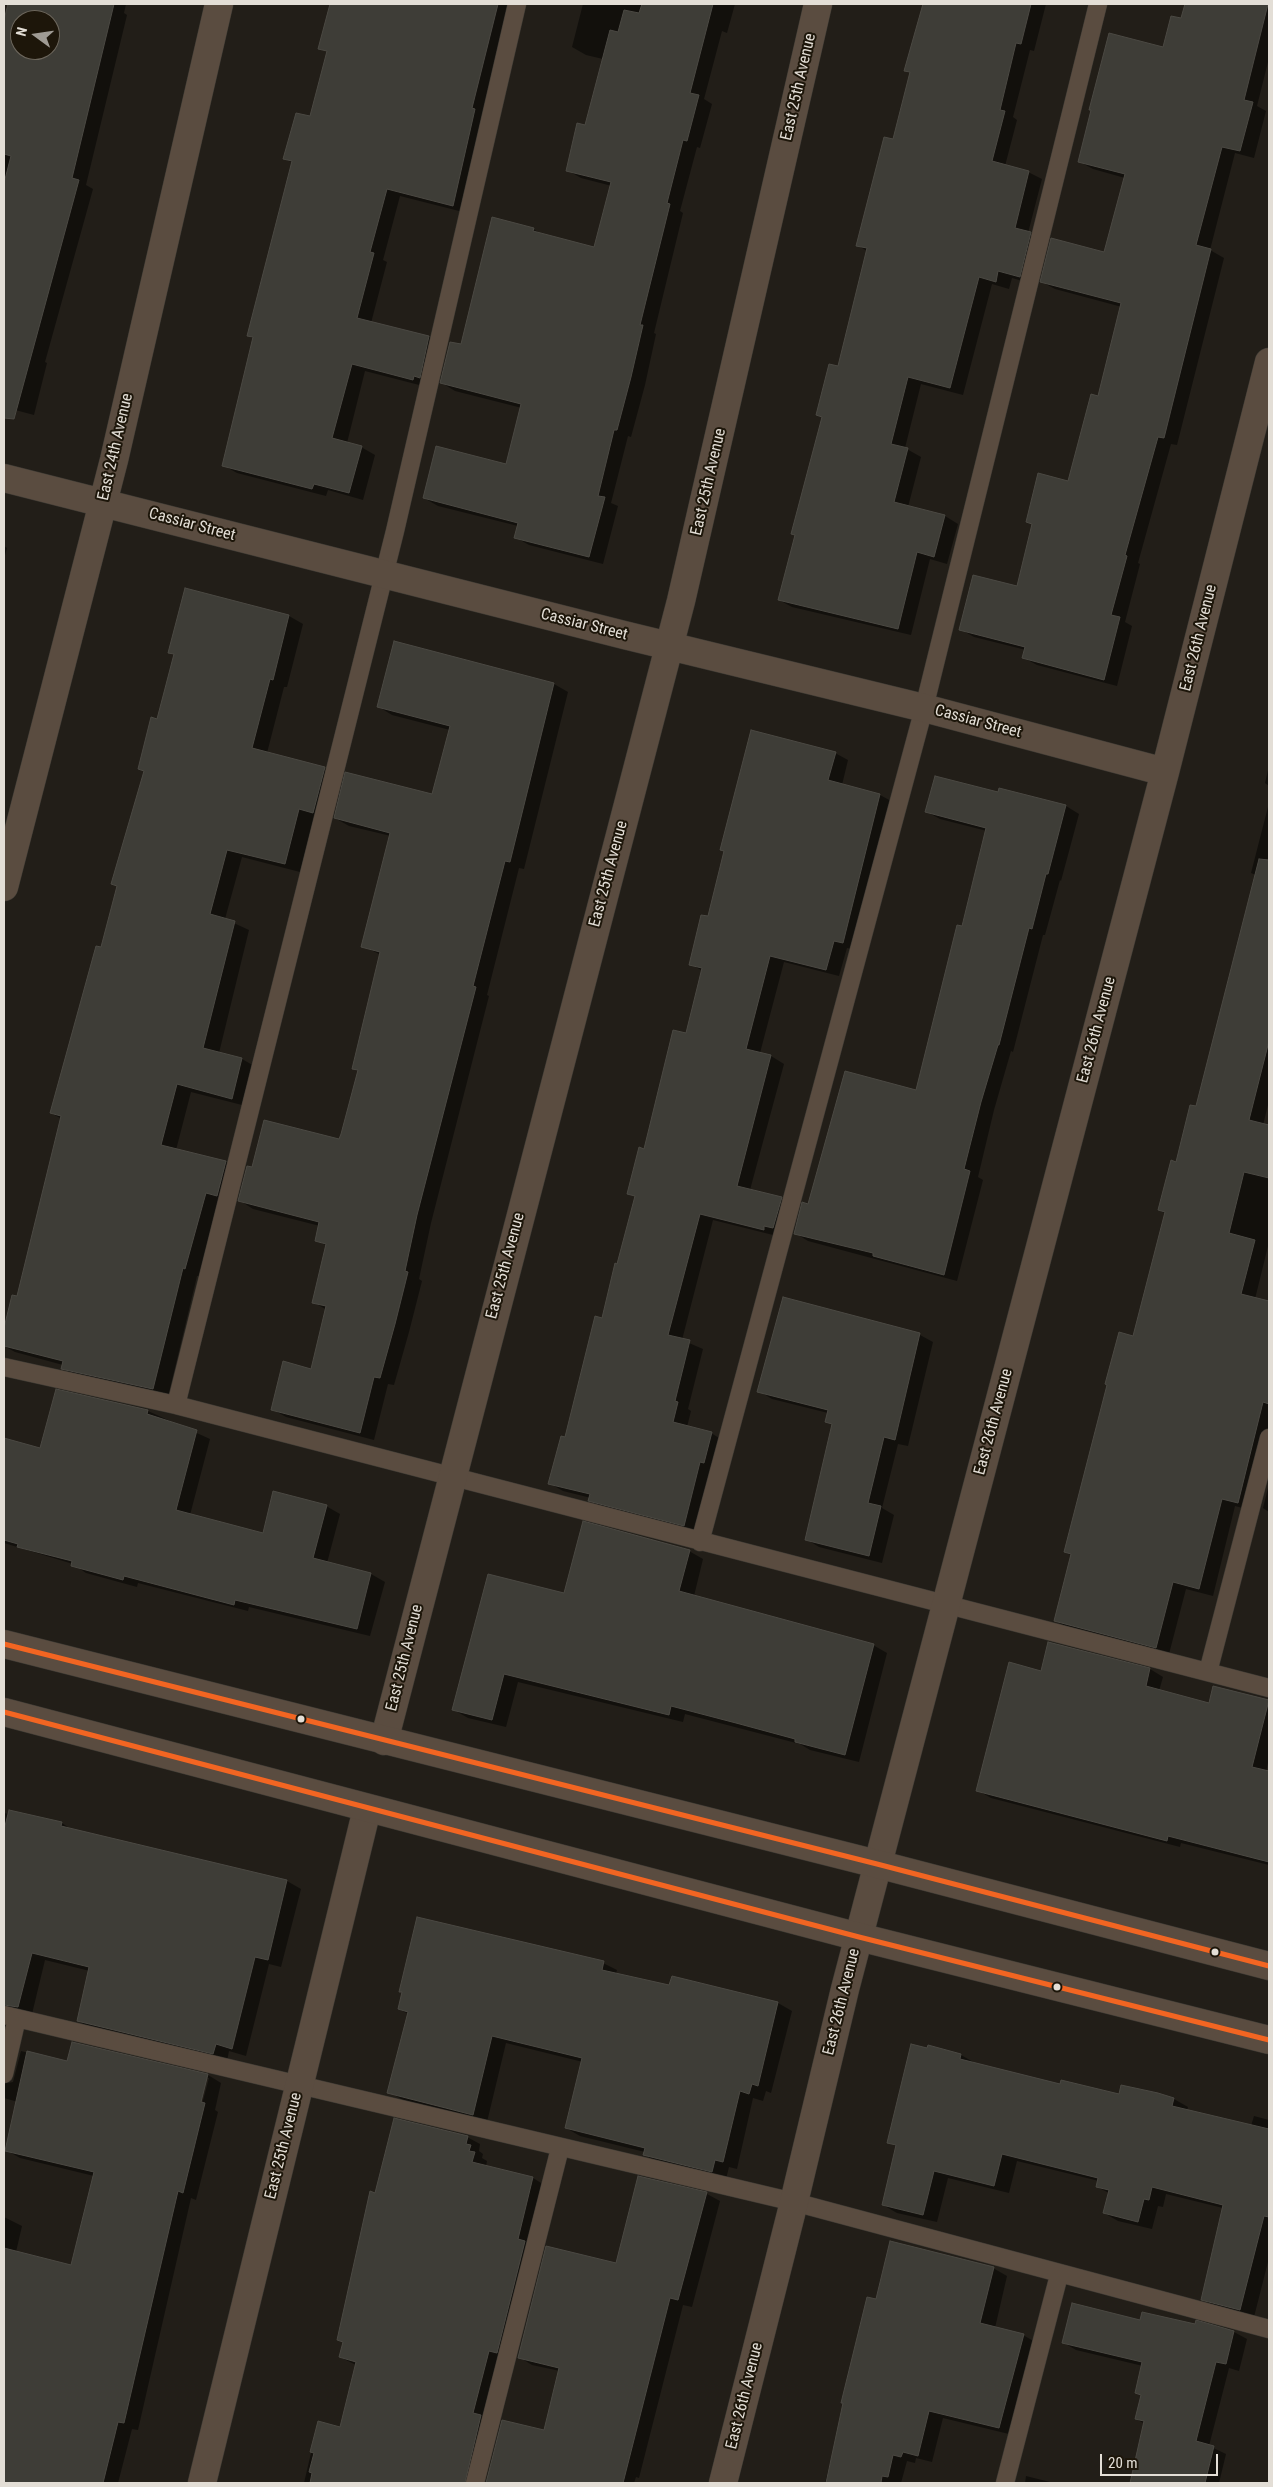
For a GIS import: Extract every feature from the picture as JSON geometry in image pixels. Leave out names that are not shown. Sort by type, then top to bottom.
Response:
[{"type":"street","name":"East 24th Avenue","points":[[4,887],[103,502],[219,4]]},
{"type":"street","name":"East 25th Avenue","points":[[384,1741],[451,1477],[669,646],[818,4]]},
{"type":"street","name":"East 26th Avenue","points":[[723,2483],[859,1937],[1165,772],[1269,362]]},
{"type":"street","name":"Cassiar Street","points":[[4,478],[383,575],[924,708],[1165,772]]},
{"type":"street","points":[[4,1644],[878,1864],[1269,1966]]},
{"type":"street","points":[[4,1712],[859,1937],[1269,2040]]},
{"type":"street","name":"East 25th Avenue","points":[[202,2483],[367,1809]]},
{"type":"lane","points":[[176,1405],[383,575],[517,4]]},
{"type":"lane","points":[[700,1542],[924,708],[1098,4]]},
{"type":"lane","points":[[4,1367],[176,1405],[1269,1688]]},
{"type":"lane","points":[[1208,1672],[1269,1438]]},
{"type":"lane","points":[[4,2074],[10,2017],[794,2202],[1059,2275],[1269,2329]]},
{"type":"lane","points":[[475,2483],[560,2148]]},
{"type":"lane","points":[[1005,2483],[1059,2275]]},
{"type":"building","points":[[8,4],[114,4],[72,178],[79,180],[14,419],[4,418],[4,183],[11,156],[4,154],[4,20]]},
{"type":"building","points":[[330,4],[498,4],[472,108],[475,109],[453,206],[387,189],[370,252],[374,253],[357,318],[429,336],[420,378],[414,376],[413,380],[352,364],[332,438],[362,446],[349,493],[314,484],[312,489],[222,466],[253,337],[247,336],[292,161],[283,159],[296,113],[310,116],[327,51],[318,49]]},
{"type":"building","points":[[642,4],[713,4],[690,93],[699,95],[687,141],[683,140],[667,203],[670,204],[640,325],[643,325],[631,377],[617,430],[614,430],[598,496],[605,497],[589,557],[514,538],[518,523],[423,498],[436,446],[506,464],[521,404],[440,383],[450,342],[461,344],[492,217],[534,228],[533,231],[594,247],[611,182],[566,171],[577,123],[585,125],[610,30],[618,32],[624,10],[639,13]]},
{"type":"building","points":[[923,4],[1031,4],[1021,44],[1016,43],[1000,110],[1005,111],[992,161],[1029,171],[1015,228],[1031,232],[1020,277],[998,271],[996,282],[979,277],[950,388],[908,377],[891,444],[908,448],[894,502],[945,515],[934,557],[917,552],[898,629],[778,600],[795,535],[791,534],[822,417],[816,415],[829,364],[838,366],[867,248],[856,246],[884,137],[893,139],[910,72],[904,71]]},
{"type":"building","points":[[1185,4],[1268,4],[1244,100],[1253,102],[1240,151],[1222,147],[1196,245],[1211,249],[1164,438],[1158,437],[1125,555],[1127,556],[1111,615],[1120,617],[1104,680],[1022,658],[1025,647],[959,630],[973,575],[1017,586],[1032,524],[1026,522],[1038,473],[1068,481],[1091,394],[1098,396],[1121,303],[1040,282],[1051,238],[1104,252],[1125,174],[1078,162],[1109,33],[1163,47],[1171,16],[1181,18]]},
{"type":"building","points":[[185,588],[289,615],[273,680],[270,679],[252,748],[325,767],[313,813],[299,809],[285,864],[227,850],[210,914],[235,921],[203,1048],[242,1058],[232,1099],[177,1084],[161,1145],[226,1161],[217,1196],[206,1193],[185,1269],[183,1268],[153,1389],[61,1369],[63,1361],[4,1346],[4,1328],[12,1295],[17,1296],[61,1116],[50,1113],[96,946],[101,947],[117,886],[111,884],[144,771],[138,769],[151,717],[157,719],[174,654],[168,653]]},
{"type":"building","points":[[394,641],[554,683],[510,862],[505,861],[473,986],[476,987],[417,1215],[405,1271],[408,1272],[395,1324],[380,1378],[374,1377],[360,1433],[271,1410],[283,1361],[311,1369],[326,1306],[312,1303],[326,1244],[315,1241],[319,1222],[238,1201],[247,1166],[252,1167],[264,1120],[339,1139],[341,1134],[358,1070],[352,1069],[380,952],[361,947],[390,833],[334,818],[345,772],[432,794],[450,726],[377,707]]},
{"type":"building","points":[[751,730],[836,752],[828,780],[880,794],[843,943],[834,941],[826,970],[770,956],[746,1049],[771,1055],[737,1186],[782,1197],[773,1228],[764,1226],[764,1230],[700,1214],[668,1335],[690,1340],[675,1401],[678,1402],[673,1422],[712,1432],[704,1463],[700,1462],[684,1526],[588,1501],[590,1494],[548,1484],[561,1436],[565,1437],[595,1316],[602,1318],[615,1263],[617,1264],[635,1196],[627,1194],[639,1147],[644,1149],[673,1030],[686,1033],[702,968],[689,965],[701,915],[708,916],[724,851],[720,850]]},
{"type":"building","points":[[935,776],[998,792],[999,788],[1066,805],[1032,929],[1029,928],[999,1045],[981,1102],[964,1169],[970,1171],[944,1275],[873,1256],[873,1253],[794,1234],[802,1202],[808,1204],[845,1071],[916,1090],[957,925],[962,926],[986,828],[925,812]]},
{"type":"building","points":[[1259,859],[1269,860],[1269,1041],[1249,1120],[1269,1125],[1269,1178],[1244,1172],[1229,1233],[1255,1240],[1241,1294],[1269,1301],[1269,1404],[1263,1402],[1238,1503],[1222,1499],[1199,1589],[1173,1582],[1156,1648],[1054,1621],[1071,1554],[1064,1552],[1107,1385],[1105,1384],[1119,1332],[1133,1336],[1165,1212],[1158,1210],[1171,1160],[1176,1162],[1190,1105],[1196,1106]]},
{"type":"building","points":[[783,1297],[920,1333],[895,1440],[884,1437],[868,1503],[881,1506],[869,1556],[805,1540],[832,1424],[825,1422],[828,1410],[757,1392]]},
{"type":"building","points":[[56,1389],[148,1410],[147,1414],[197,1430],[176,1510],[263,1533],[273,1491],[327,1505],[313,1558],[371,1573],[357,1629],[235,1600],[234,1605],[124,1576],[123,1580],[71,1566],[72,1561],[17,1547],[18,1544],[4,1540],[4,1438],[40,1448]]},
{"type":"building","points":[[583,1521],[690,1550],[679,1591],[874,1644],[845,1755],[795,1742],[795,1739],[671,1706],[669,1715],[504,1674],[492,1720],[452,1710],[488,1574],[564,1593]]},
{"type":"building","points":[[1048,1642],[1150,1668],[1146,1686],[1209,1703],[1213,1686],[1269,1700],[1252,1767],[1269,1771],[1269,1862],[1168,1836],[1167,1841],[976,1791],[1009,1662],[1041,1671]]},
{"type":"building","points":[[9,1810],[62,1822],[61,1826],[287,1880],[268,1960],[255,1957],[232,2049],[216,2044],[213,2054],[77,2021],[89,1967],[32,1953],[18,2007],[4,2005],[4,1830]]},
{"type":"building","points":[[417,1917],[604,1961],[602,1970],[669,1985],[672,1976],[778,2002],[758,2086],[752,2084],[749,2094],[740,2091],[723,2162],[715,2160],[712,2172],[643,2155],[645,2148],[565,2128],[582,2058],[492,2036],[473,2115],[387,2093],[408,2012],[398,2009],[402,1992],[399,1992]]},
{"type":"building","points":[[72,2042],[208,2074],[201,2102],[205,2103],[183,2193],[178,2191],[124,2423],[118,2422],[103,2483],[4,2483],[4,2248],[71,2265],[94,2172],[5,2151],[27,2051],[67,2061]]},
{"type":"building","points":[[911,2044],[927,2048],[928,2045],[961,2054],[960,2059],[1060,2084],[1061,2080],[1119,2094],[1121,2085],[1158,2093],[1174,2098],[1172,2106],[1269,2129],[1269,2217],[1264,2216],[1240,2310],[1201,2300],[1223,2205],[1152,2187],[1149,2200],[1144,2199],[1138,2222],[1103,2213],[1109,2190],[1096,2187],[1098,2178],[1002,2154],[994,2186],[934,2171],[923,2215],[882,2205],[896,2145],[887,2143]]},
{"type":"building","points":[[394,2118],[468,2136],[466,2144],[471,2145],[469,2151],[475,2152],[472,2162],[533,2177],[518,2239],[525,2241],[497,2353],[489,2351],[473,2413],[481,2415],[465,2483],[310,2483],[312,2473],[309,2472],[314,2453],[310,2452],[318,2421],[340,2427],[356,2362],[339,2357],[343,2342],[337,2340],[370,2191],[375,2193]]},
{"type":"building","points":[[638,2176],[707,2192],[678,2300],[670,2298],[623,2483],[486,2483],[502,2420],[544,2430],[559,2368],[518,2358],[546,2246],[616,2263]]},
{"type":"building","points":[[890,2241],[994,2267],[980,2323],[1024,2334],[999,2428],[929,2411],[918,2456],[903,2452],[901,2457],[893,2455],[888,2477],[882,2476],[881,2483],[826,2483],[843,2403],[841,2403],[867,2297],[876,2299]]},
{"type":"building","points":[[1072,2303],[1140,2320],[1142,2312],[1195,2324],[1196,2320],[1234,2331],[1226,2364],[1216,2362],[1196,2441],[1214,2446],[1205,2483],[1130,2483],[1144,2421],[1135,2419],[1141,2395],[1135,2393],[1142,2362],[1062,2343]]},
{"type":"transit line","points":[[4,1644],[877,1864],[1269,1966]]},
{"type":"transit line","points":[[4,1712],[859,1937],[1269,2040]]}]
